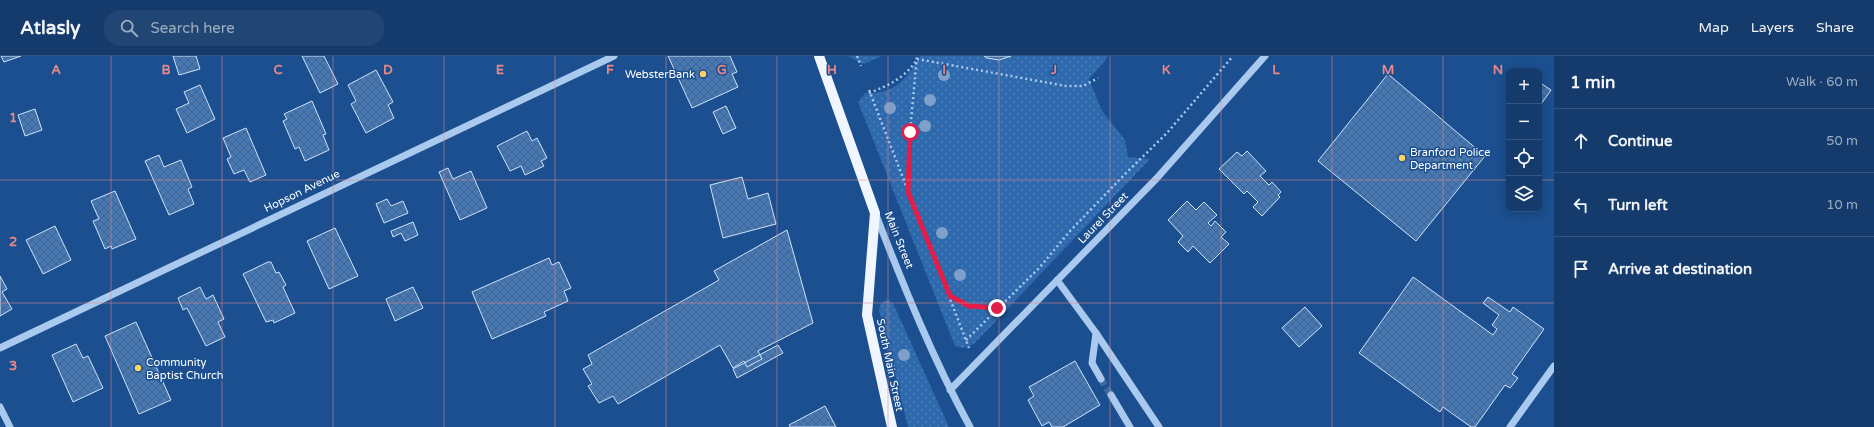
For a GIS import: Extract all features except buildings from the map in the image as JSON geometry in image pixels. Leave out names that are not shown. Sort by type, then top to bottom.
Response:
[{"type":"main road","name":"Main Street","points":[[818,56],[875,213]]},
{"type":"main road","name":"South Main Street","points":[[875,213],[867,315],[892,427]]},
{"type":"street","name":"Hopson Avenue","points":[[0,348],[614,56]]},
{"type":"street","name":"Laurel Street","points":[[950,390],[1157,178],[1265,56]]},
{"type":"street","name":"Main Street","points":[[875,213],[902,280],[950,390],[970,427]]},
{"type":"street","points":[[1057,280],[1096,333],[1159,427]]},
{"type":"street","points":[[1096,333],[1092,363],[1101,379]]},
{"type":"street","points":[[1510,427],[1554,366]]},
{"type":"street","points":[[1111,395],[1130,427]]},
{"type":"street","points":[[0,407],[10,427]]},
{"type":"path","points":[[857,56],[861,66]]},
{"type":"path","points":[[966,340],[1039,268],[1071,230],[1167,133],[1233,56]]},
{"type":"path","points":[[917,58],[1066,86],[1083,86],[1098,78]]},
{"type":"path","points":[[917,58],[908,72],[897,81],[869,92],[950,296],[969,348]]},
{"type":"path","points":[[908,192],[910,132],[917,58]]},
{"type":"path","points":[[950,296],[969,306],[997,308]]},
{"type":"shaded area","points":[[848,56],[882,56],[864,64]]},
{"type":"shaded area","points":[[920,56],[1107,56],[1105,61],[1089,79],[1102,111],[1125,140],[1128,157],[1150,159],[974,344],[963,348],[955,346],[858,102],[865,93],[884,91],[898,84],[910,72]]},
{"type":"shaded area","points":[[888,300],[893,303],[949,427],[908,427],[879,310],[882,303]]},
{"type":"tunnel","points":[[1101,379],[1111,395]]},
{"type":"place","name":"WebsterBank","points":[[703,74]]},
{"type":"place","name":"Branford Police Department","points":[[1402,158]]},
{"type":"place","name":"Community Baptist Church","points":[[138,368]]},
{"type":"route","points":[[910,132],[908,192],[950,296],[969,306],[997,308]]}]
